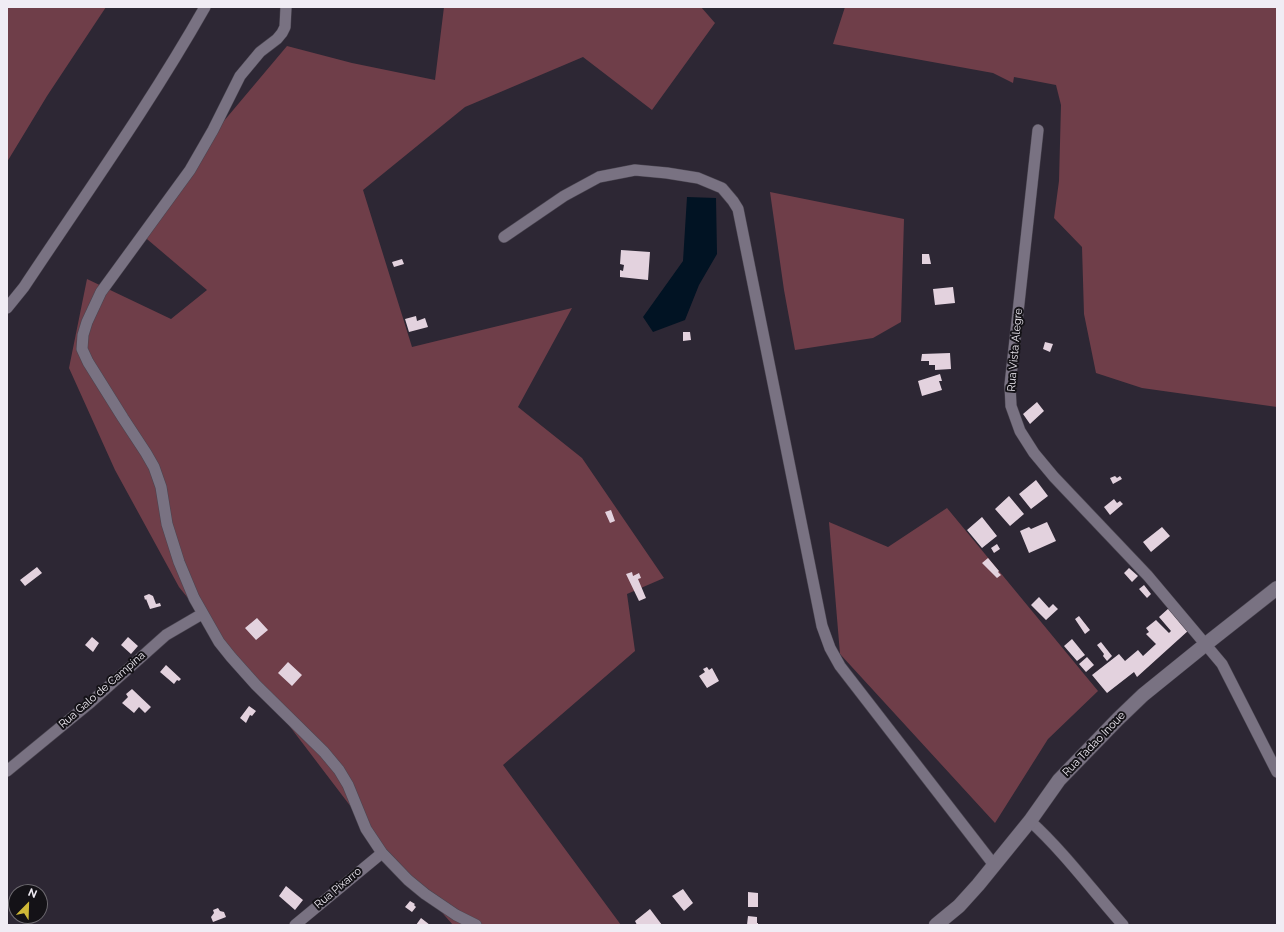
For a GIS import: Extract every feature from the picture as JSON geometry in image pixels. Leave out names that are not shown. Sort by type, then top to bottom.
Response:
[{"type":"street","points":[[7,308],[24,287],[153,94],[205,7]]},
{"type":"street","points":[[286,7],[285,27],[282,33],[250,62],[240,76],[213,130],[190,170],[101,292],[87,322],[82,342],[82,349],[88,362],[122,418],[154,467],[161,487],[164,510],[172,541],[194,598],[211,631],[231,657],[291,721],[324,752],[339,770],[348,785],[364,824],[382,853],[408,880],[425,894],[456,915],[476,925]]},
{"type":"street","name":"Rua Vista Alegre","points":[[1038,130],[1010,385],[1011,406],[1020,431],[1034,453],[1054,477],[1148,576],[1206,644],[1226,670],[1277,772]]},
{"type":"street","points":[[504,237],[564,196],[598,177],[635,170],[698,178],[722,188],[733,201],[738,210],[822,626],[830,648],[840,666],[994,865]]},
{"type":"street","name":"Rua Tadao Inoue","points":[[936,925],[959,906],[1030,821],[1059,780],[1118,719],[1143,695],[1277,588]]},
{"type":"street","name":"Rua Galo de Campina","points":[[7,771],[91,702],[166,635],[202,614]]},
{"type":"street","points":[[1030,821],[1044,834],[1123,925]]},
{"type":"street","name":"Rua Pixarro","points":[[295,925],[382,853]]},
{"type":"shaded area","points":[[7,7],[106,7],[47,96],[7,162]]},
{"type":"shaded area","points":[[444,7],[701,7],[715,23],[652,110],[583,57],[465,107],[363,190],[412,347],[572,308],[518,407],[582,458],[664,578],[627,594],[635,651],[503,765],[621,925],[453,925],[364,824],[272,703],[179,587],[115,470],[69,368],[87,279],[171,319],[207,290],[141,234],[218,128],[287,46],[352,63],[435,80]]},
{"type":"shaded area","points":[[845,7],[1277,7],[1277,407],[1142,388],[1096,373],[1084,314],[1082,247],[1054,218],[1059,181],[1061,105],[1056,85],[1014,77],[1013,83],[993,73],[833,44]]},
{"type":"shaded area","points":[[770,192],[904,219],[901,322],[873,338],[795,350],[784,290]]},
{"type":"shaded area","points":[[947,508],[1098,691],[1048,739],[995,823],[840,654],[829,522],[888,547]]},
{"type":"water","points":[[687,197],[716,198],[717,254],[699,285],[685,320],[653,332],[643,317],[683,261]]},
{"type":"building","points":[[621,250],[650,252],[648,280],[620,277],[620,270],[623,271],[624,265],[620,264]]},
{"type":"building","points":[[922,254],[929,254],[931,264],[922,264]]},
{"type":"building","points":[[402,259],[404,264],[394,267],[392,262]]},
{"type":"building","points":[[953,287],[955,303],[935,305],[933,289]]},
{"type":"building","points":[[416,316],[417,321],[425,318],[428,327],[409,332],[405,319]]},
{"type":"building","points":[[683,332],[690,332],[691,340],[683,341]]},
{"type":"building","points":[[1045,342],[1053,344],[1050,352],[1043,349]]},
{"type":"building","points":[[950,353],[951,369],[935,370],[935,365],[929,365],[929,361],[921,361],[922,354]]},
{"type":"building","points":[[940,374],[942,381],[939,381],[942,390],[922,396],[918,381]]},
{"type":"building","points":[[1037,402],[1044,411],[1030,424],[1023,414]]},
{"type":"building","points":[[1115,476],[1117,478],[1120,476],[1122,479],[1113,484],[1110,478]]},
{"type":"building","points":[[1036,480],[1048,496],[1031,509],[1019,494]]},
{"type":"building","points":[[1009,496],[1024,514],[1010,526],[995,509]]},
{"type":"building","points":[[1114,499],[1117,503],[1120,501],[1123,504],[1110,515],[1104,507]]},
{"type":"building","points":[[611,510],[615,521],[610,523],[605,512]]},
{"type":"building","points":[[982,517],[997,536],[982,548],[967,530]]},
{"type":"building","points":[[1047,522],[1056,541],[1029,553],[1020,531],[1029,527],[1031,529]]},
{"type":"building","points":[[1162,527],[1170,536],[1151,552],[1143,542]]},
{"type":"building","points":[[997,544],[1000,549],[994,553],[991,548]]},
{"type":"building","points":[[988,558],[1001,575],[997,578],[982,563]]},
{"type":"building","points":[[37,567],[42,573],[25,586],[20,580]]},
{"type":"building","points":[[1129,568],[1138,576],[1132,582],[1124,573]]},
{"type":"building","points":[[632,572],[633,576],[639,573],[641,578],[638,579],[646,598],[639,601],[626,574]]},
{"type":"building","points":[[1144,585],[1151,594],[1147,598],[1139,589]]},
{"type":"building","points":[[149,594],[153,596],[156,604],[160,603],[161,606],[150,609],[144,596]]},
{"type":"building","points":[[1039,597],[1049,608],[1053,604],[1058,609],[1046,620],[1031,605]]},
{"type":"building","points":[[1169,608],[1189,630],[1137,677],[1134,672],[1107,693],[1092,675],[1119,654],[1125,661],[1138,650],[1143,656],[1156,644],[1146,634],[1149,632],[1146,628],[1156,620],[1169,633],[1171,631],[1159,617]]},
{"type":"building","points":[[1079,616],[1090,630],[1085,634],[1075,619]]},
{"type":"building","points":[[257,618],[268,630],[256,640],[245,628]]},
{"type":"building","points":[[92,637],[99,643],[93,652],[85,645]]},
{"type":"building","points":[[128,637],[138,646],[131,654],[121,645]]},
{"type":"building","points":[[1072,639],[1085,655],[1077,661],[1064,646]]},
{"type":"building","points":[[1101,642],[1112,656],[1107,661],[1097,645]]},
{"type":"building","points":[[1087,657],[1094,665],[1086,672],[1079,664]]},
{"type":"building","points":[[288,662],[302,675],[292,686],[278,673]]},
{"type":"building","points":[[166,665],[181,679],[179,681],[177,680],[174,684],[160,672]]},
{"type":"building","points":[[707,667],[709,670],[712,668],[719,681],[707,688],[699,676],[705,672],[703,669]]},
{"type":"building","points":[[132,689],[151,707],[145,713],[139,707],[134,713],[122,703],[128,697],[126,694]]},
{"type":"building","points":[[249,706],[256,711],[252,716],[250,715],[246,723],[240,718]]},
{"type":"building","points":[[286,886],[303,900],[295,910],[279,896]]},
{"type":"building","points":[[683,889],[693,903],[684,911],[672,896]]},
{"type":"building","points":[[748,892],[758,893],[758,907],[748,907]]},
{"type":"building","points":[[410,901],[415,904],[414,905],[416,907],[412,912],[405,907]]},
{"type":"building","points":[[218,908],[220,911],[224,912],[226,917],[213,922],[211,917],[214,913],[213,910]]},
{"type":"building","points":[[650,909],[662,925],[637,925],[635,921]]},
{"type":"building","points":[[748,916],[757,917],[758,925],[747,925]]},
{"type":"building","points":[[421,918],[430,925],[416,925]]}]
